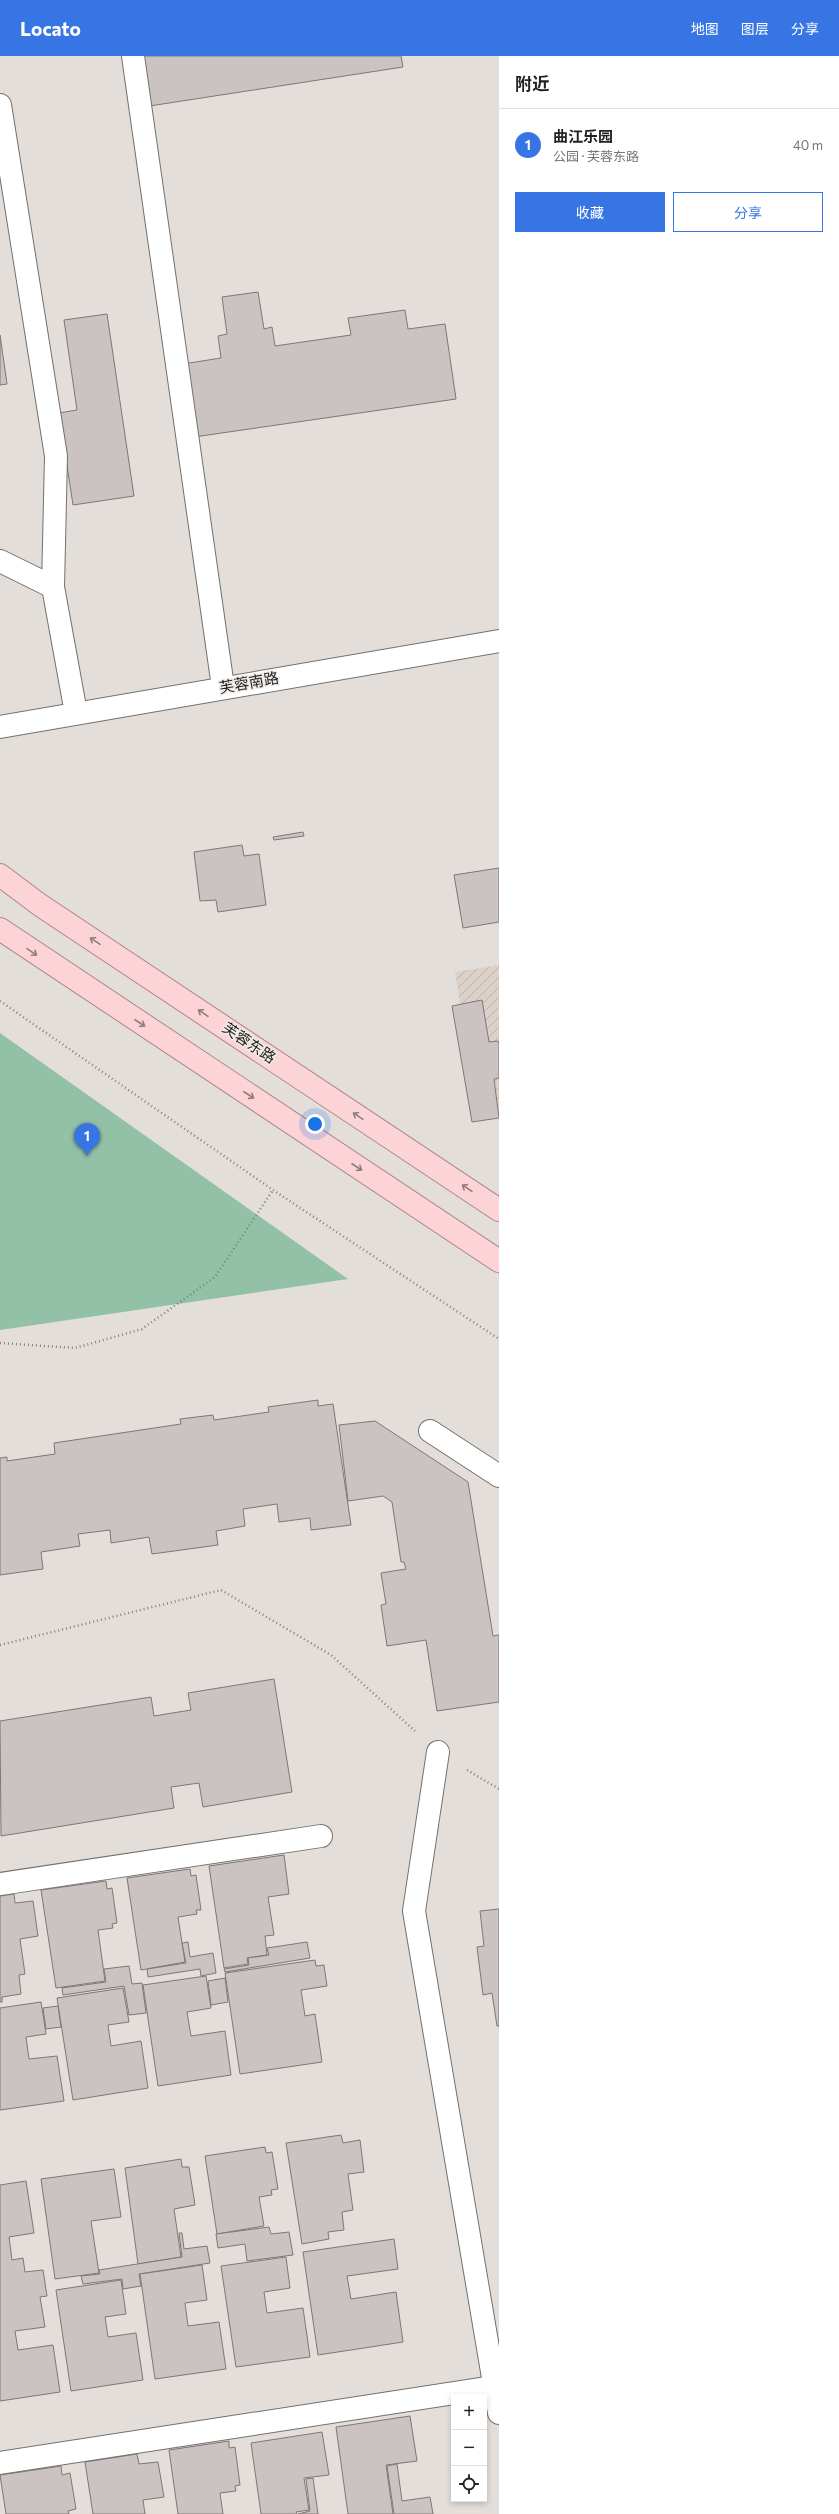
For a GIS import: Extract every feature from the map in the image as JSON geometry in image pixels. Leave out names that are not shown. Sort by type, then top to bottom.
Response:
[{"type":"main road","name":"芙蓉东路","points":[[0,875],[40,905],[499,1210]]},
{"type":"main road","points":[[0,929],[499,1261]]},
{"type":"street","points":[[133,56],[223,687]]},
{"type":"street","points":[[0,104],[56,456],[54,587],[76,713]]},
{"type":"street","points":[[0,561],[54,587]]},
{"type":"street","name":"芙蓉南路","points":[[0,726],[223,687],[499,642]]},
{"type":"street","points":[[430,1431],[499,1476]]},
{"type":"street","points":[[438,1752],[414,1911],[497,2386],[499,2413]]},
{"type":"street","points":[[0,1884],[321,1836]]},
{"type":"street","points":[[0,2463],[497,2386]]},
{"type":"path","points":[[0,1001],[273,1190],[499,1339]]},
{"type":"path","points":[[0,1343],[75,1348],[142,1329],[215,1277],[273,1190]]},
{"type":"path","points":[[0,1645],[221,1590],[331,1655],[438,1752],[499,1790]]},
{"type":"shaded area","points":[[499,965],[499,1111],[474,1095],[455,972]]},
{"type":"green space","points":[[0,1033],[348,1279],[0,1330]]},
{"type":"building","points":[[136,56],[401,56],[403,67],[143,107]]},
{"type":"building","points":[[258,292],[264,329],[272,327],[275,346],[351,335],[348,318],[405,310],[408,329],[445,324],[456,399],[194,437],[183,364],[221,358],[218,336],[227,334],[222,297]]},
{"type":"building","points":[[107,314],[134,496],[73,505],[59,413],[77,410],[64,320]]},
{"type":"building","points":[[0,335],[7,384],[0,385]]},
{"type":"building","points":[[303,832],[304,836],[274,840],[273,837]]},
{"type":"building","points":[[242,845],[244,856],[259,854],[266,905],[218,912],[216,900],[200,901],[194,852]]},
{"type":"building","points":[[499,868],[499,922],[463,928],[454,875]]},
{"type":"building","points":[[482,1000],[489,1042],[498,1041],[499,1044],[499,1078],[494,1079],[499,1118],[472,1122],[452,1006]]},
{"type":"building","points":[[318,1400],[318,1406],[333,1404],[351,1525],[311,1530],[310,1518],[279,1522],[277,1504],[243,1509],[245,1526],[216,1531],[218,1545],[152,1554],[149,1537],[111,1543],[110,1530],[78,1534],[80,1546],[41,1552],[43,1569],[0,1575],[0,1458],[7,1457],[7,1461],[55,1454],[54,1443],[181,1424],[180,1419],[213,1415],[214,1420],[269,1412],[268,1407]]},
{"type":"building","points":[[375,1421],[468,1482],[493,1636],[499,1635],[499,1702],[437,1711],[426,1640],[387,1646],[381,1605],[386,1604],[381,1573],[406,1569],[404,1562],[401,1562],[392,1502],[383,1496],[348,1501],[339,1425]]},
{"type":"building","points":[[274,1679],[292,1792],[203,1807],[199,1783],[171,1787],[174,1808],[1,1836],[0,1721],[151,1697],[154,1716],[191,1710],[188,1693]]},
{"type":"building","points":[[284,1855],[289,1894],[268,1897],[274,1935],[265,1936],[267,1955],[247,1958],[248,1964],[224,1968],[209,1866]]},
{"type":"building","points":[[190,1869],[191,1876],[196,1875],[201,1910],[196,1910],[197,1914],[178,1917],[185,1962],[141,1970],[127,1878]]},
{"type":"building","points":[[106,1881],[107,1889],[112,1888],[117,1923],[112,1924],[113,1928],[98,1930],[105,1981],[56,1988],[41,1890]]},
{"type":"building","points":[[14,1894],[15,1903],[33,1901],[38,1936],[20,1939],[25,1974],[19,1975],[21,1994],[2,1997],[2,2002],[0,2002],[0,1896]]},
{"type":"building","points":[[499,1909],[499,2026],[497,2026],[492,1993],[483,1995],[477,1947],[484,1946],[480,1911]]},
{"type":"building","points":[[188,1942],[190,1957],[213,1953],[216,1973],[201,1976],[200,1969],[148,1977],[147,1969],[186,1963],[182,1943]]},
{"type":"building","points":[[307,1942],[310,1958],[225,1972],[224,1969],[249,1965],[248,1958],[269,1955],[267,1948]]},
{"type":"building","points":[[315,1960],[316,1966],[324,1965],[327,1986],[301,1990],[305,2016],[315,2014],[322,2062],[240,2074],[225,1973]]},
{"type":"building","points":[[129,1966],[132,1984],[142,1983],[146,2013],[129,2015],[124,1986],[63,1995],[62,1988],[106,1982],[104,1969]]},
{"type":"building","points":[[206,1976],[211,2008],[187,2012],[191,2036],[225,2031],[231,2075],[158,2086],[143,1985]]},
{"type":"building","points":[[225,1978],[228,2002],[211,2005],[208,1981]]},
{"type":"building","points":[[123,1988],[129,2022],[108,2025],[111,2046],[141,2041],[148,2088],[73,2100],[57,1998]]},
{"type":"building","points":[[41,2002],[46,2034],[26,2037],[29,2059],[57,2056],[64,2101],[0,2110],[0,2008]]},
{"type":"building","points":[[58,2006],[61,2027],[46,2029],[43,2008]]},
{"type":"building","points":[[341,2135],[343,2143],[360,2140],[364,2172],[348,2174],[353,2210],[342,2212],[344,2230],[328,2232],[329,2239],[302,2244],[286,2143]]},
{"type":"building","points":[[265,2147],[266,2153],[272,2152],[278,2189],[271,2190],[272,2195],[259,2197],[264,2226],[217,2234],[205,2156]]},
{"type":"building","points":[[181,2159],[182,2167],[189,2167],[195,2205],[174,2209],[181,2257],[138,2264],[125,2168]]},
{"type":"building","points":[[114,2169],[121,2217],[91,2221],[99,2273],[55,2279],[41,2179]]},
{"type":"building","points":[[26,2181],[34,2233],[9,2237],[12,2260],[23,2258],[25,2272],[43,2270],[47,2296],[40,2297],[45,2327],[15,2331],[18,2350],[53,2345],[60,2392],[0,2401],[0,2185]]},
{"type":"building","points":[[269,2227],[271,2234],[289,2232],[293,2255],[247,2261],[245,2244],[218,2248],[216,2234]]},
{"type":"building","points":[[179,2233],[182,2233],[184,2249],[207,2246],[210,2263],[139,2274],[141,2286],[123,2289],[122,2279],[83,2284],[81,2276],[100,2274],[99,2270],[182,2257]]},
{"type":"building","points":[[394,2239],[398,2269],[347,2276],[351,2299],[396,2292],[403,2342],[318,2355],[303,2252]]},
{"type":"building","points":[[286,2257],[290,2288],[264,2292],[267,2313],[303,2308],[310,2357],[236,2367],[221,2266]]},
{"type":"building","points":[[202,2265],[207,2300],[185,2303],[188,2326],[219,2322],[226,2369],[155,2379],[140,2274]]},
{"type":"building","points":[[121,2280],[126,2314],[105,2317],[108,2337],[136,2333],[143,2380],[71,2391],[56,2290]]},
{"type":"building","points":[[410,2416],[417,2461],[386,2465],[393,2514],[348,2514],[336,2427]]},
{"type":"building","points":[[322,2432],[329,2475],[304,2478],[309,2510],[296,2512],[297,2514],[261,2514],[251,2443]]},
{"type":"building","points":[[229,2441],[229,2448],[235,2447],[240,2485],[235,2486],[236,2491],[220,2493],[223,2514],[178,2514],[169,2450]]},
{"type":"building","points":[[137,2454],[139,2464],[158,2462],[164,2497],[143,2500],[145,2514],[93,2514],[85,2462]]},
{"type":"building","points":[[397,2464],[402,2501],[430,2497],[433,2514],[394,2514],[387,2466]]},
{"type":"building","points":[[61,2466],[62,2475],[70,2473],[76,2509],[68,2511],[69,2514],[6,2514],[0,2475]]},
{"type":"building","points":[[313,2478],[318,2514],[298,2514],[310,2511],[306,2479]]},
{"type":"place","name":"曲江乐园","points":[[87,1156]]}]
